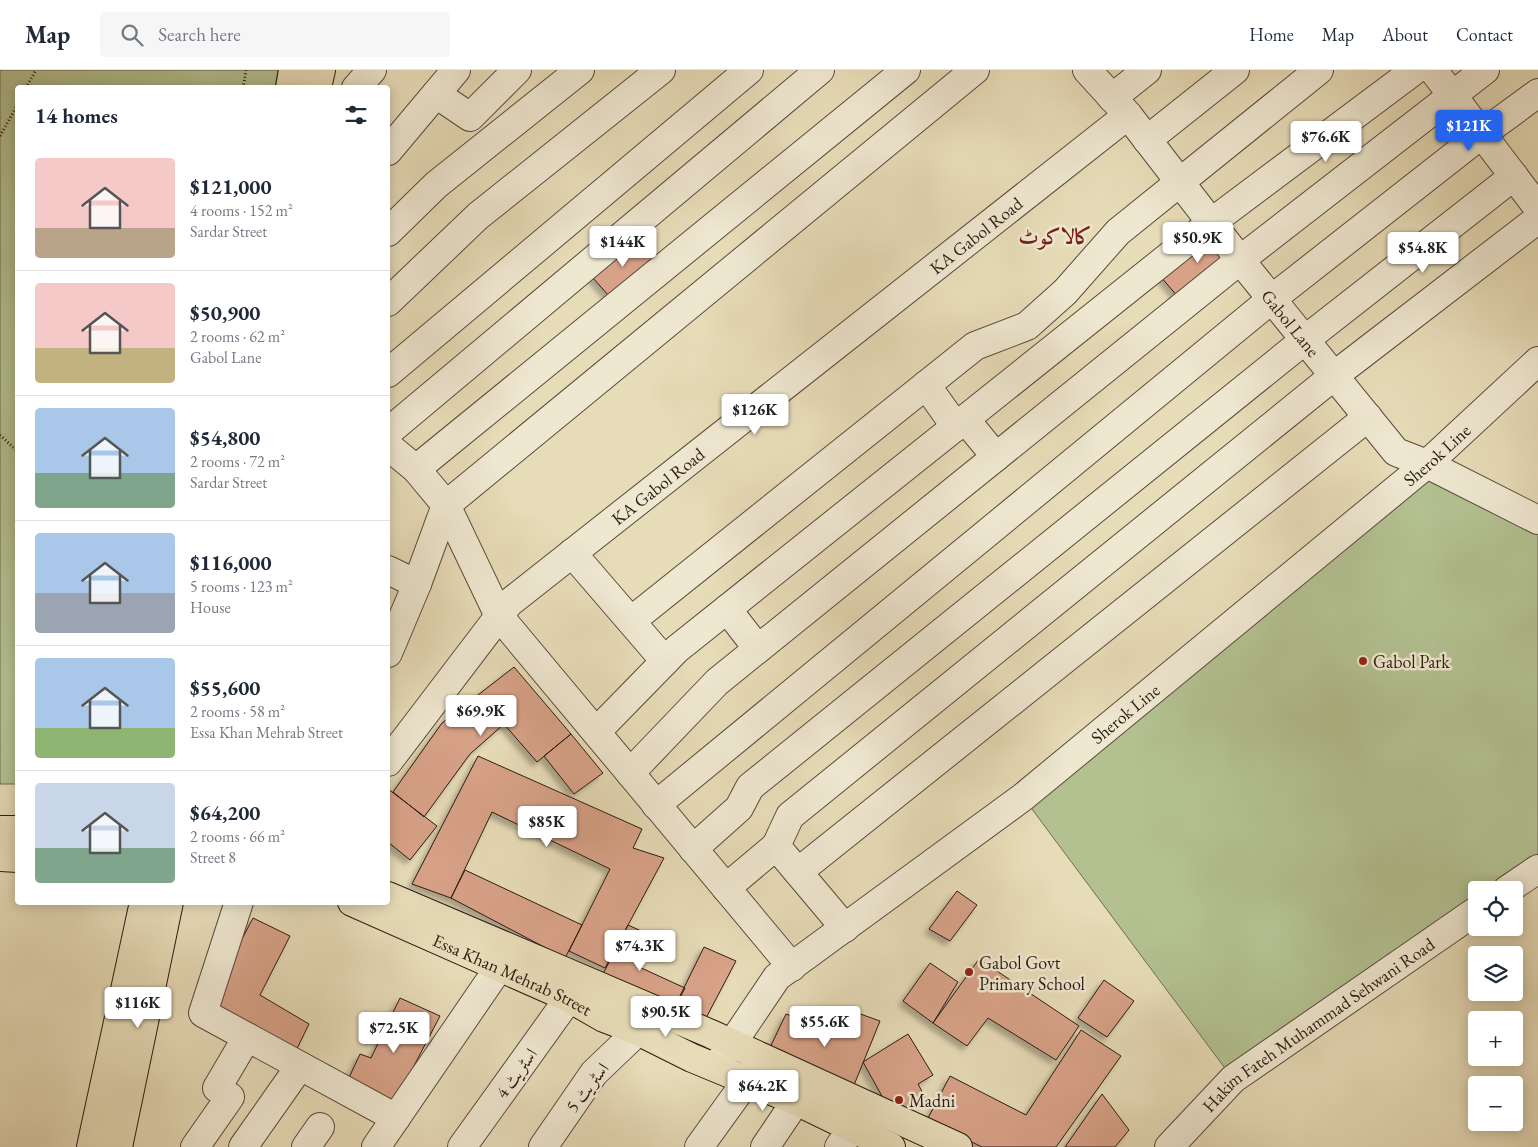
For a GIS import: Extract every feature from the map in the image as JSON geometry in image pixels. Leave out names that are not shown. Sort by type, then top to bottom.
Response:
[{"type":"main road","points":[[290,85],[293,70]]},
{"type":"main road","points":[[318,85],[321,70]]},
{"type":"main road","points":[[0,830],[15,830]]},
{"type":"main road","points":[[0,857],[15,858]]},
{"type":"main road","name":"Essa Khan Mehrab Street","points":[[390,897],[453,935],[498,969],[569,998],[604,1018],[638,1031],[692,1058],[717,1066],[756,1069],[958,1147]]},
{"type":"main road","points":[[91,1147],[143,905]]},
{"type":"main road","points":[[118,1147],[168,905]]},
{"type":"main road","name":"Essa Khan Mehrab Street","points":[[361,905],[453,935],[732,1044],[756,1069],[846,1138],[891,1147]]},
{"type":"street","points":[[359,85],[372,70]]},
{"type":"street","points":[[390,149],[456,70]]},
{"type":"street","points":[[436,94],[470,117],[517,70]]},
{"type":"street","points":[[390,230],[436,185],[580,70]]},
{"type":"street","points":[[390,300],[478,216],[662,70]]},
{"type":"street","points":[[390,371],[749,70]]},
{"type":"street","points":[[390,430],[820,70]]},
{"type":"street","points":[[416,469],[906,70]]},
{"type":"street","points":[[390,648],[417,584],[446,505],[976,70]]},
{"type":"street","name":"Gabol Lane","points":[[1087,70],[1147,140],[1240,260],[1273,298],[1396,452],[1427,464],[1538,520]]},
{"type":"street","name":"KA Gabol Road","points":[[390,759],[509,602],[1120,107],[1147,70]]},
{"type":"street","points":[[1147,140],[1235,70]]},
{"type":"street","points":[[631,621],[975,346],[1026,326],[1065,292],[1118,232],[1319,70]]},
{"type":"street","points":[[596,732],[677,649],[1212,222],[1415,70]]},
{"type":"street","points":[[1433,70],[1538,208]]},
{"type":"street","points":[[630,773],[717,682],[1240,260],[1451,94],[1485,70]]},
{"type":"street","points":[[656,804],[1273,298],[1482,134],[1538,93]]},
{"type":"street","points":[[693,849],[739,808],[750,788],[1306,339],[1514,176]]},
{"type":"street","points":[[726,888],[776,846],[790,816],[1334,375],[1538,219]]},
{"type":"street","name":"Sherok Line","points":[[717,1066],[777,978],[1002,813],[1427,464],[1538,361]]},
{"type":"street","points":[[926,385],[960,423],[996,457]]},
{"type":"street","points":[[798,872],[1368,417]]},
{"type":"street","points":[[390,448],[416,469],[446,505],[499,616],[792,968]]},
{"type":"street","points":[[572,552],[665,661]]},
{"type":"street","points":[[390,571],[417,584]]},
{"type":"street","points":[[727,609],[758,649]]},
{"type":"street","points":[[776,846],[845,928]]},
{"type":"street","points":[[1520,881],[1538,869]]},
{"type":"street","points":[[238,905],[203,1013],[396,1118]]},
{"type":"street","name":"Hakim Fateh Muhammad Sehwani Road","points":[[1169,1147],[1233,1079],[1468,917]]},
{"type":"street","points":[[376,1147],[498,969]]},
{"type":"street","name":"اسٹریٹ 4","points":[[462,1147],[569,998]]},
{"type":"street","name":"اسٹریٹ 5","points":[[543,1147],[594,1073],[638,1031]]},
{"type":"street","points":[[195,1147],[230,1098],[217,1088],[247,1037]]},
{"type":"street","points":[[243,1147],[300,1066]]},
{"type":"street","points":[[699,1147],[756,1069]]},
{"type":"street","points":[[765,1147],[796,1101]]},
{"type":"path","points":[[28,85],[36,70]]},
{"type":"path","points":[[244,85],[246,70]]},
{"type":"path","points":[[0,136],[15,109]]},
{"type":"path","points":[[0,435],[15,449]]},
{"type":"green space","points":[[0,70],[278,70],[275,85],[15,85],[15,784],[0,784]]},
{"type":"green space","name":"Gabol Park","points":[[1427,464],[1538,525],[1538,869],[1520,881],[1468,881],[1468,917],[1233,1079],[1023,797]]},
{"type":"building","points":[[1212,223],[1240,260],[1185,305],[1154,269]]},
{"type":"building","points":[[629,230],[662,269],[617,305],[584,268]]},
{"type":"building","points":[[514,667],[571,734],[537,762],[504,724],[470,754],[424,817],[393,792],[442,723]]},
{"type":"building","points":[[571,734],[603,773],[574,794],[544,756]]},
{"type":"building","points":[[478,756],[642,829],[633,848],[664,858],[605,968],[569,951],[610,869],[492,812],[451,898],[412,884]]},
{"type":"building","points":[[390,791],[437,826],[410,860],[390,844]]},
{"type":"building","points":[[465,870],[582,925],[565,958],[451,898]]},
{"type":"building","points":[[957,891],[977,905],[950,941],[929,929]]},
{"type":"building","points":[[253,918],[290,936],[260,995],[309,1024],[291,1061],[203,1013]]},
{"type":"building","points":[[628,925],[650,935],[637,966],[685,988],[672,1013],[602,976]]},
{"type":"building","points":[[704,947],[736,961],[706,1018],[676,1004]]},
{"type":"building","points":[[979,959],[1079,1026],[1056,1060],[988,1018],[967,1046],[933,1023]]},
{"type":"building","points":[[930,963],[958,982],[933,1023],[903,1001]]},
{"type":"building","points":[[1104,980],[1134,1001],[1107,1037],[1078,1018]]},
{"type":"building","points":[[400,998],[440,1016],[392,1108],[346,1084],[360,1054],[371,1058]]},
{"type":"building","points":[[852,1011],[880,1021],[852,1090],[766,1056],[786,1014],[842,1034]]},
{"type":"building","points":[[1081,1030],[1121,1056],[1056,1147],[982,1147],[927,1120],[950,1076],[1026,1115]]},
{"type":"building","points":[[908,1034],[933,1075],[918,1084],[925,1097],[893,1116],[863,1062]]},
{"type":"building","points":[[1102,1094],[1129,1130],[1115,1147],[1065,1147]]},
{"type":"place","name":"Gabol Park","points":[[1363,661]]},
{"type":"place","name":"Gabol Govt Primary School","points":[[969,972]]},
{"type":"place","name":"Madni","points":[[899,1100]]},
{"type":"district","name":"کالاکوٹ","points":[[1055,236]]}]
